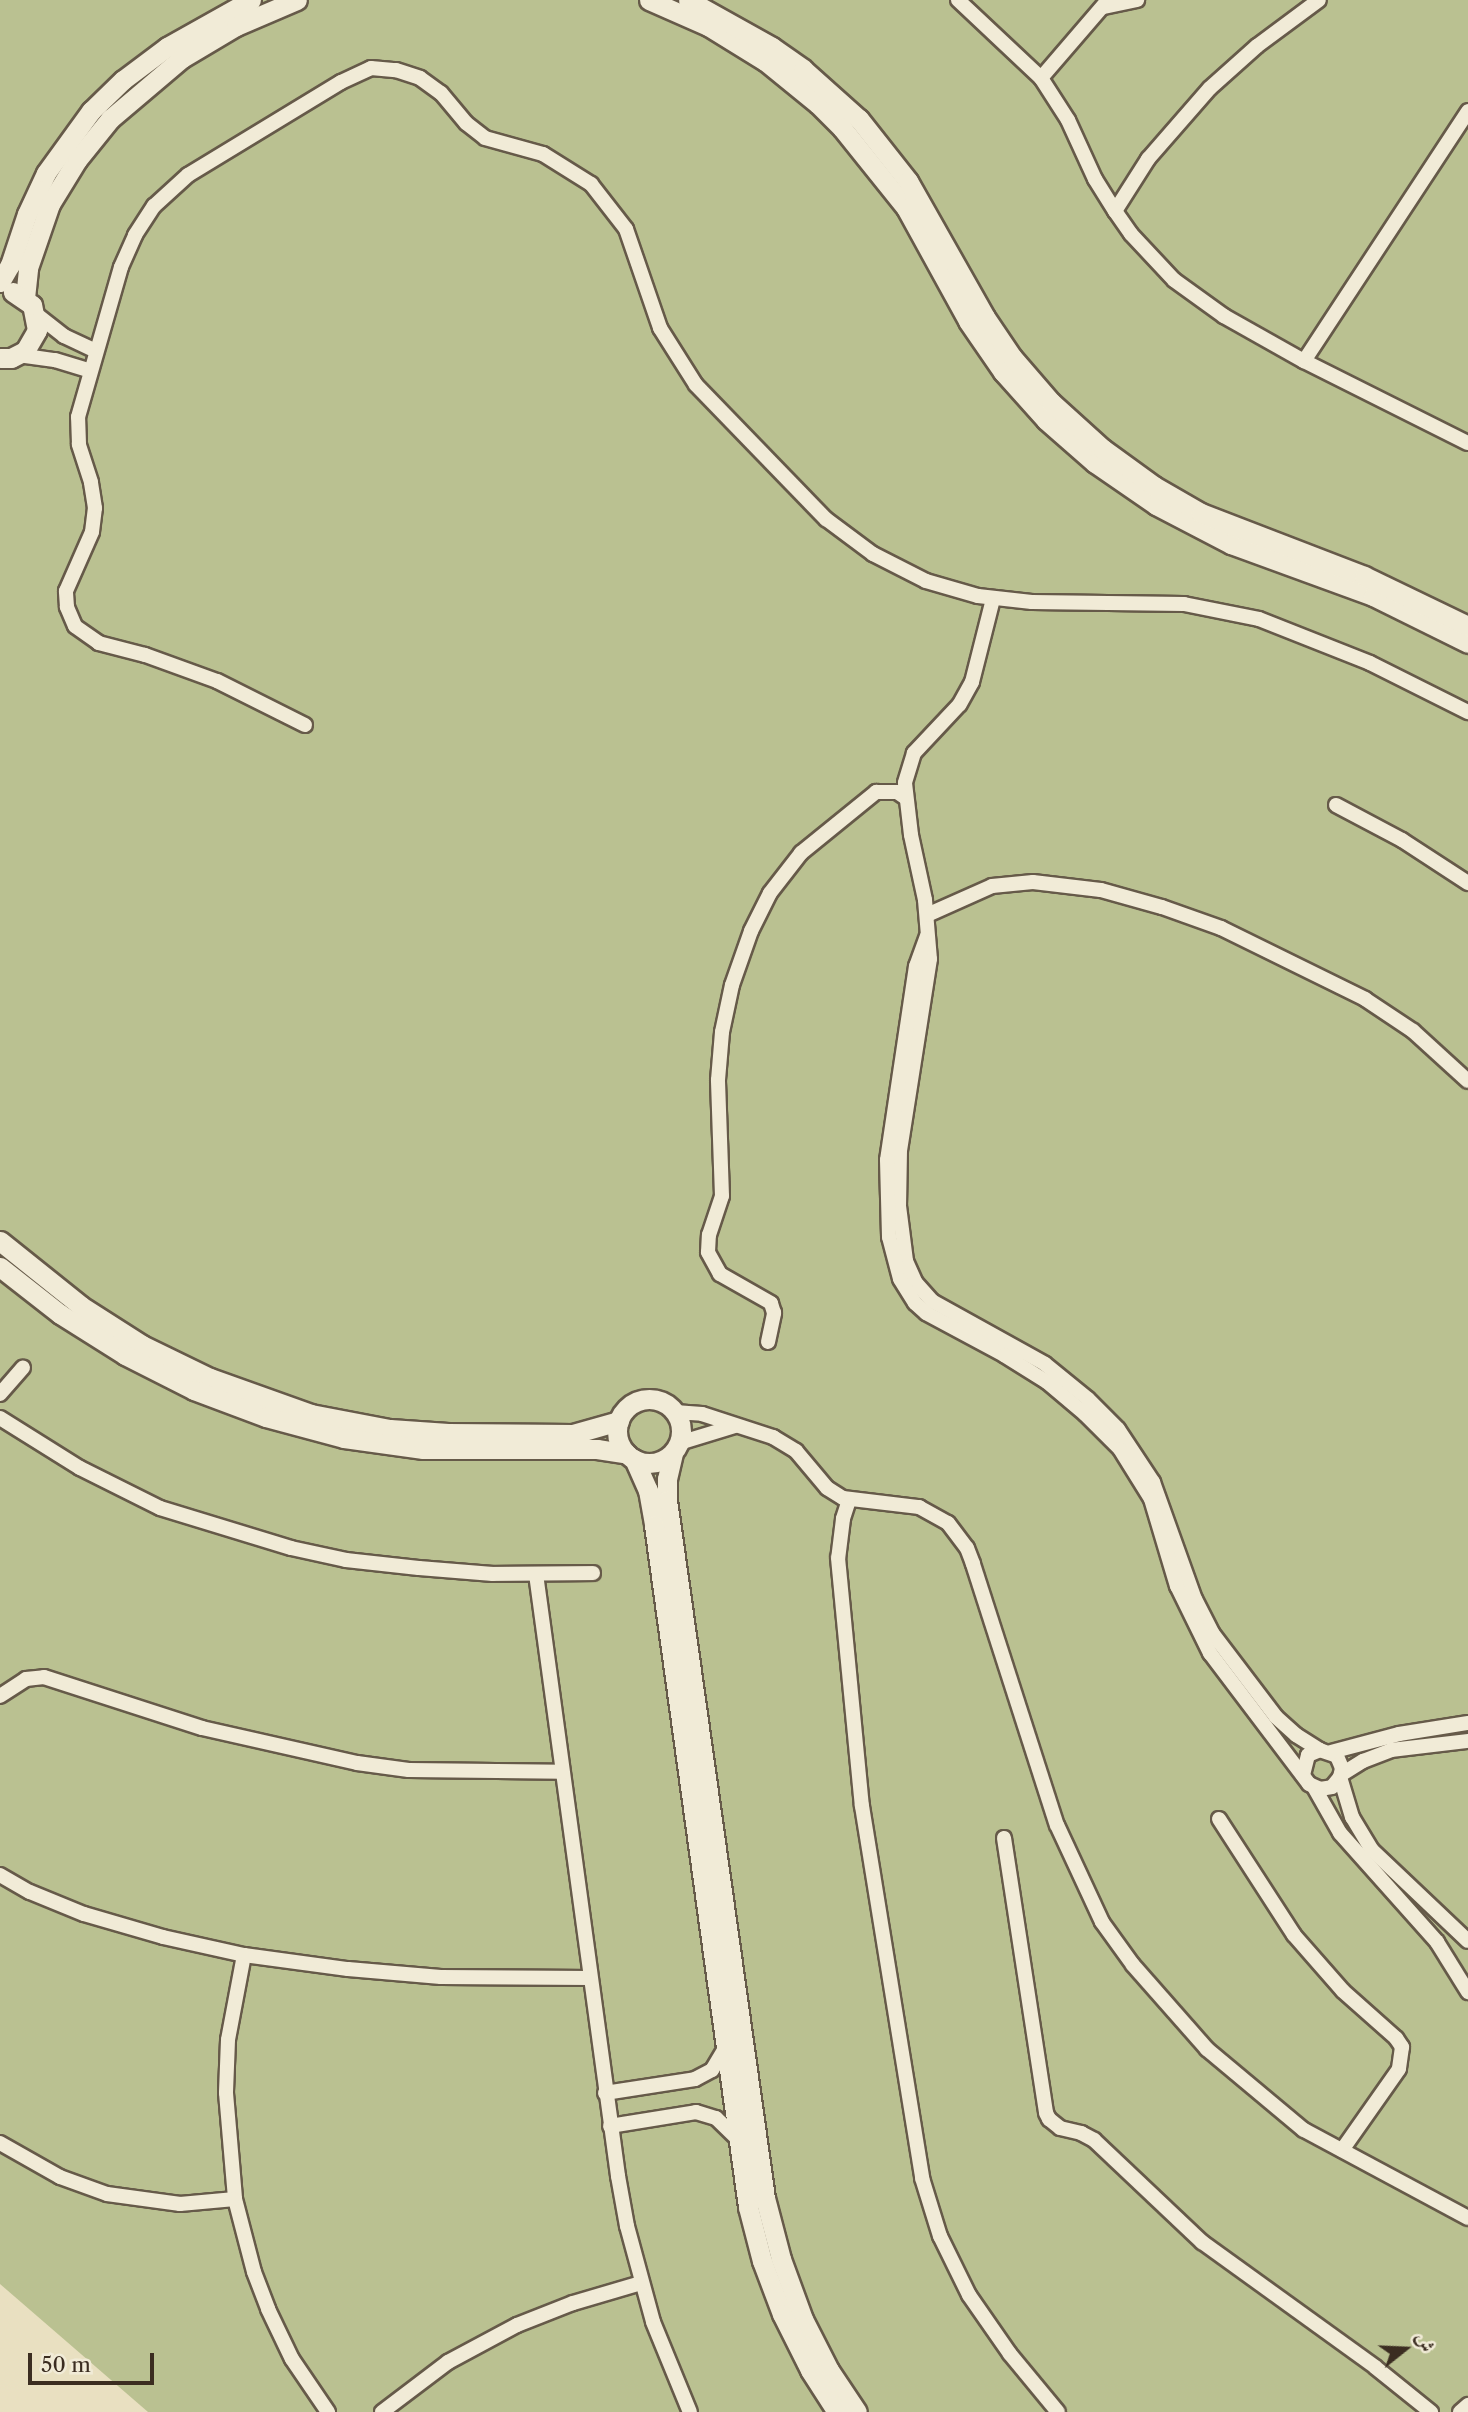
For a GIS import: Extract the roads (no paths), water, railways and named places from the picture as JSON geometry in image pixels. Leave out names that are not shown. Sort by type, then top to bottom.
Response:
[{"type":"street","points":[[0,282],[10,265],[27,214],[46,173],[91,111],[123,80],[167,47],[251,0]]},
{"type":"street","points":[[9,357],[35,338],[28,268],[50,204],[77,160],[110,119],[182,58],[236,26],[297,0]]},
{"type":"street","points":[[649,0],[708,26],[765,61],[818,104],[842,128],[906,208],[968,321],[1003,372],[1046,420],[1095,463],[1156,505],[1212,535],[1373,596],[1468,643]]},
{"type":"street","points":[[688,0],[772,47],[810,75],[859,119],[922,203],[970,292],[1012,357],[1051,402],[1103,449],[1154,486],[1201,513],[1364,576],[1468,626]]},
{"type":"street","points":[[958,0],[1041,78],[1068,120],[1095,179],[1115,211],[1152,258],[1198,299],[1304,361],[1468,443]]},
{"type":"street","points":[[1041,78],[1106,3],[1116,7],[1137,0]]},
{"type":"street","points":[[1115,211],[1148,159],[1202,96],[1257,46],[1319,0]]},
{"type":"street","points":[[305,725],[193,672],[99,643],[75,626],[66,607],[66,591],[92,533],[95,508],[78,430],[90,371],[131,243],[154,205],[176,184],[341,82],[371,68],[408,73],[442,93],[474,132],[496,144],[543,154],[560,162],[605,198],[634,246],[652,307],[682,368],[710,402],[826,519],[865,549],[899,569],[951,590],[993,599],[1184,604],[1259,619],[1370,663],[1468,712]]},
{"type":"street","points":[[1304,361],[1468,111]]},
{"type":"street","points":[[0,290],[30,306],[64,336],[96,351]]},
{"type":"street","points":[[9,357],[55,360],[90,371]]},
{"type":"street","points":[[993,599],[972,682],[959,705],[915,753],[905,783],[927,915],[929,969],[900,1150],[901,1232],[910,1272],[923,1292],[938,1306],[1045,1364],[1088,1399],[1118,1429],[1153,1482],[1195,1599],[1213,1634],[1276,1717],[1296,1735],[1340,1761],[1341,1776],[1352,1817],[1372,1850],[1468,1941]]},
{"type":"street","points":[[768,1342],[774,1313],[771,1303],[720,1274],[708,1252],[709,1235],[722,1196],[718,1080],[722,1032],[729,996],[751,931],[770,893],[788,866],[814,840],[867,797],[886,790],[906,798]]},
{"type":"street","points":[[1336,805],[1402,840],[1468,883]]},
{"type":"street","points":[[927,915],[992,886],[1032,882],[1101,890],[1162,907],[1221,928],[1353,993],[1413,1031],[1468,1081]]},
{"type":"street","points":[[927,934],[916,966],[887,1160],[889,1237],[901,1279],[915,1303],[926,1313],[1004,1355],[1047,1382],[1085,1414],[1120,1449],[1151,1499],[1177,1586],[1197,1630],[1225,1673],[1314,1787],[1339,1833],[1437,1942],[1468,1992]]},
{"type":"street","points":[[0,1241],[52,1285],[142,1345],[210,1378],[311,1414],[390,1429],[448,1433],[573,1434],[619,1421]]},
{"type":"street","points":[[0,1267],[60,1314],[125,1355],[194,1390],[266,1417],[344,1437],[423,1449],[597,1449],[650,1463],[676,1448],[735,1426]]},
{"type":"street","points":[[0,1394],[23,1368]]},
{"type":"street","points":[[837,2412],[800,2352],[771,2288],[748,2207],[654,1525],[648,1490],[631,1456],[618,1439],[619,1421],[629,1407],[644,1399],[662,1401],[675,1412],[681,1427],[667,1479],[667,1500],[765,2198],[781,2259],[803,2319],[829,2370],[857,2412]]},
{"type":"street","points":[[675,1412],[702,1414],[760,1432],[787,1444],[806,1460],[827,1488],[849,1500],[919,1507],[936,1514],[958,1534],[974,1564],[1057,1825],[1102,1922],[1157,1994],[1207,2049],[1304,2130],[1468,2218]]},
{"type":"street","points":[[0,1418],[120,1489],[203,1523],[346,1560],[493,1574],[593,1573]]},
{"type":"street","points":[[849,1500],[841,1529],[838,1558],[862,1806],[920,2168],[940,2236],[969,2295],[1010,2354],[1058,2412]]},
{"type":"street","points":[[536,1574],[610,2126],[641,2283],[664,2352],[690,2412]]},
{"type":"street","points":[[0,1696],[26,1679],[44,1676],[202,1728],[358,1763],[409,1770],[562,1772]]},
{"type":"street","points":[[1303,1775],[1308,1755],[1399,1734],[1468,1723]]},
{"type":"street","points":[[1314,1787],[1332,1787],[1341,1776],[1363,1761],[1391,1750],[1468,1741]]},
{"type":"street","points":[[1219,1819],[1294,1935],[1343,1991],[1396,2038],[1402,2048],[1399,2069],[1342,2150]]},
{"type":"street","points":[[1004,1838],[1049,2119],[1060,2128],[1081,2133],[1094,2140],[1202,2242],[1375,2367],[1431,2412]]},
{"type":"street","points":[[0,1875],[30,1892],[83,1913],[163,1937],[244,1955],[441,1977],[590,1978]]},
{"type":"street","points":[[244,1955],[228,2040],[226,2093],[235,2199],[247,2248],[268,2309],[292,2359],[328,2412]]},
{"type":"street","points":[[605,2094],[695,2079],[712,2070],[726,2047]]},
{"type":"street","points":[[610,2126],[696,2112],[725,2124],[739,2140]]},
{"type":"street","points":[[0,2143],[60,2177],[107,2194],[180,2204],[235,2199]]},
{"type":"street","points":[[382,2412],[447,2362],[517,2325],[573,2303],[641,2283]]},
{"type":"street","points":[[1460,2412],[1468,2405]]}]
